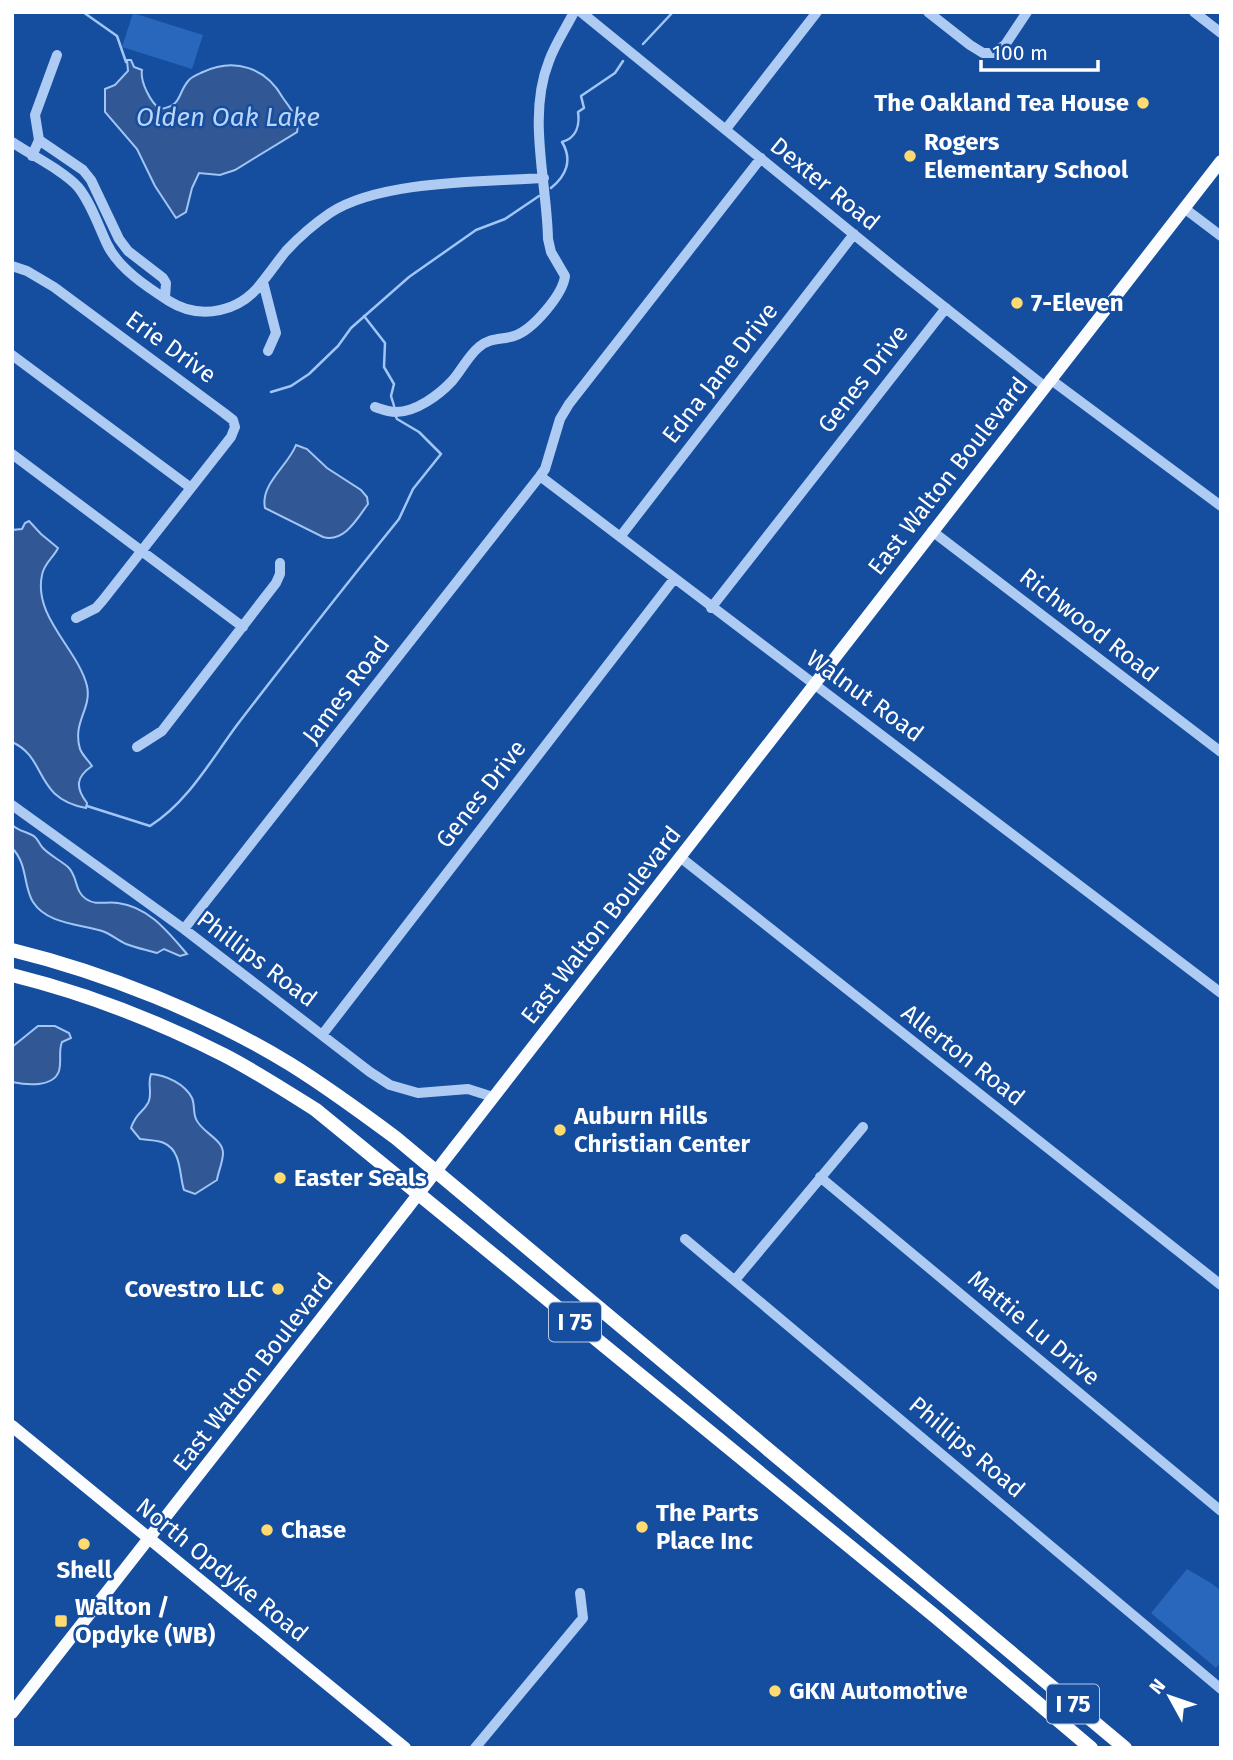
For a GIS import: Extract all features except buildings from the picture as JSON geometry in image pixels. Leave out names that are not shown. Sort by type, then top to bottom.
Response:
[{"type":"highway","name":"I 75","points":[[12,950],[123,984],[169,1003],[288,1063],[348,1102],[406,1146],[1125,1748]]},
{"type":"highway","name":"I 75","points":[[12,975],[109,1005],[174,1032],[225,1055],[316,1110],[925,1608],[1091,1748]]},
{"type":"main road","name":"East Walton Boulevard","points":[[12,1713],[1221,161]]},
{"type":"main road","name":"North Opdyke Road","points":[[12,1426],[405,1748]]},
{"type":"street","points":[[375,408],[405,411],[430,399],[451,382],[477,348],[496,338],[513,337],[524,331],[561,290],[565,276],[551,251],[548,239],[539,122],[549,61],[574,12]]},
{"type":"street","name":"Dexter Road","points":[[581,12],[946,308],[1221,506]]},
{"type":"street","points":[[726,129],[817,12]]},
{"type":"street","points":[[928,12],[983,53],[990,53],[1005,44],[1027,12]]},
{"type":"street","points":[[1194,12],[1221,33]]},
{"type":"street","points":[[32,156],[39,140],[35,115],[57,55]]},
{"type":"street","points":[[39,140],[83,170],[91,180],[119,239],[128,251],[163,278],[166,283],[165,298]]},
{"type":"street","points":[[12,142],[77,186],[115,256],[145,284],[186,310],[199,313],[213,312],[243,299],[263,282],[284,254],[313,225],[333,211],[356,201],[408,188],[544,178]]},
{"type":"street","points":[[540,476],[545,469],[565,411],[761,159]]},
{"type":"street","points":[[1184,208],[1221,236]]},
{"type":"street","name":"Edna Jane Drive","points":[[620,537],[854,234]]},
{"type":"street","name":"Erie Drive","points":[[12,266],[27,271],[54,287],[233,420],[235,427],[231,437],[191,488]]},
{"type":"street","points":[[263,282],[276,333],[268,351]]},
{"type":"street","name":"Genes Drive","points":[[711,608],[946,308]]},
{"type":"street","points":[[12,355],[191,488],[96,608],[76,618]]},
{"type":"street","points":[[12,454],[243,627]]},
{"type":"street","name":"Walnut Road","points":[[540,476],[1221,993]]},
{"type":"street","name":"James Road","points":[[184,929],[315,766],[540,476]]},
{"type":"street","name":"Richwood Road","points":[[932,531],[1221,752]]},
{"type":"street","points":[[137,747],[162,731],[243,627],[276,583],[280,574],[280,563]]},
{"type":"street","name":"Genes Drive","points":[[322,1035],[674,579]]},
{"type":"street","name":"Phillips Road","points":[[12,805],[184,929],[390,1085],[418,1093],[468,1089],[493,1097]]},
{"type":"street","name":"Allerton Road","points":[[680,857],[1221,1285]]},
{"type":"street","points":[[735,1280],[863,1127]]},
{"type":"street","name":"Mattie Lu Drive","points":[[820,1177],[1221,1511]]},
{"type":"street","name":"Phillips Road","points":[[685,1239],[1221,1689]]},
{"type":"street","points":[[475,1748],[583,1618],[580,1593]]},
{"type":"shaded area","points":[[133,13],[203,35],[192,69],[122,47]]},
{"type":"shaded area","points":[[1187,1569],[1221,1591],[1221,1662],[1216,1668],[1151,1613]]},
{"type":"water","name":"Olden Oak Lake","points":[[127,60],[131,60],[134,67],[142,70],[146,91],[160,109],[173,105],[189,80],[198,74],[227,66],[249,68],[268,79],[276,88],[294,114],[297,132],[235,170],[220,175],[199,173],[186,212],[176,218],[155,186],[137,149],[105,112],[105,89],[115,85],[128,71]]},
{"type":"water","points":[[296,445],[307,449],[327,468],[361,490],[367,497],[368,504],[344,533],[331,538],[323,537],[265,508],[267,491]]},
{"type":"water","points":[[29,521],[58,548],[42,575],[44,605],[82,672],[87,686],[87,702],[78,731],[80,749],[92,766],[83,774],[79,783],[80,792],[87,803],[86,808],[57,796],[31,758],[12,742],[12,530],[22,529]]},
{"type":"water","points":[[12,825],[34,836],[45,850],[68,867],[86,899],[98,903],[129,905],[139,910],[157,922],[187,954],[180,956],[164,949],[157,953],[138,948],[102,931],[46,915],[30,896],[21,861],[12,848]]},
{"type":"water","points":[[38,1026],[55,1026],[69,1033],[71,1038],[62,1042],[59,1071],[45,1083],[12,1082],[12,1047]]},
{"type":"water","points":[[151,1074],[169,1078],[185,1088],[192,1098],[199,1124],[222,1148],[223,1156],[217,1180],[195,1194],[184,1190],[177,1157],[170,1147],[159,1141],[140,1139],[131,1128],[149,1100]]},
{"type":"waterway","points":[[83,12],[117,36],[126,62]]},
{"type":"waterway","points":[[643,44],[673,12]]},
{"type":"waterway","points":[[551,188],[561,178],[566,167],[567,155],[562,142],[571,138],[576,131],[578,112],[584,108],[581,96],[615,73],[623,61]]},
{"type":"waterway","points":[[271,392],[291,386],[309,374],[338,346],[351,328],[409,277],[476,230],[505,219],[539,196]]},
{"type":"waterway","points":[[364,316],[385,343],[384,367],[394,384],[391,396],[395,409]]},
{"type":"waterway","points":[[87,806],[150,826],[176,805],[198,780],[257,699],[399,519],[413,489],[441,454],[419,432],[397,419],[395,415]]},
{"type":"place","name":"The Oakland Tea House","points":[[1143,103]]},
{"type":"place","name":"Rogers Elementary School","points":[[910,156]]},
{"type":"place","name":"7-Eleven","points":[[1017,303]]},
{"type":"place","name":"Auburn Hills Christian Center","points":[[560,1130]]},
{"type":"place","name":"Easter Seals","points":[[280,1178]]},
{"type":"place","name":"Covestro LLC","points":[[278,1289]]},
{"type":"place","name":"The Parts Place Inc","points":[[642,1527]]},
{"type":"place","name":"Chase","points":[[267,1530]]},
{"type":"place","name":"Shell","points":[[84,1544]]},
{"type":"place","name":"Walton / Opdyke (WB)","points":[[61,1621]]},
{"type":"place","name":"GKN Automotive","points":[[775,1691]]}]
